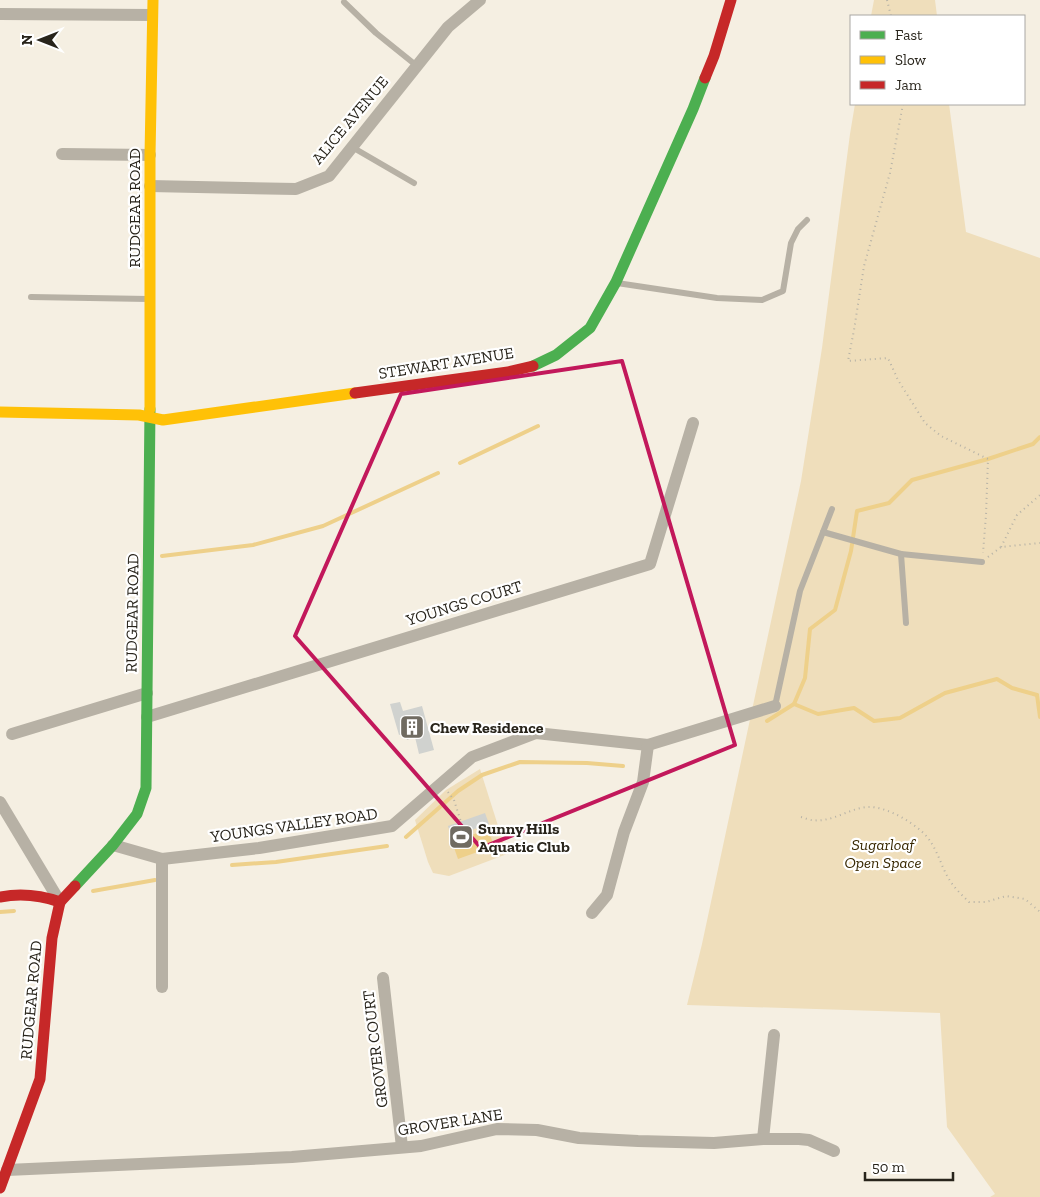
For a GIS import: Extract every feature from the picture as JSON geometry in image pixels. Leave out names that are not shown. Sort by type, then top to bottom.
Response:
[{"type":"street","name":"RUDGEAR ROAD","points":[[0,1188],[40,1078],[52,938],[60,902],[113,846],[137,814],[146,788],[150,417],[150,155],[153,0]]},
{"type":"street","name":"ALICE AVENUE","points":[[150,186],[296,189],[329,176],[448,27],[480,0]]},
{"type":"street","name":"STEWART AVENUE","points":[[0,412],[139,415],[163,420],[508,372],[532,366],[556,355],[590,328],[616,282],[693,109],[714,56],[731,0]]},
{"type":"street","points":[[0,14],[152,14]]},
{"type":"street","points":[[62,154],[150,155]]},
{"type":"street","name":"YOUNGS COURT","points":[[147,717],[650,564],[693,423]]},
{"type":"street","points":[[12,734],[147,693]]},
{"type":"street","name":"YOUNGS VALLEY ROAD","points":[[113,846],[162,859],[259,848],[392,826],[472,757],[536,733],[648,745],[775,706]]},
{"type":"street","points":[[592,913],[607,895],[624,832],[643,782],[648,745]]},
{"type":"street","points":[[0,802],[60,902]]},
{"type":"street","points":[[162,859],[162,987]]},
{"type":"street","points":[[0,897],[26,894],[46,897],[60,902]]},
{"type":"street","name":"GROVER COURT","points":[[383,978],[402,1147]]},
{"type":"street","points":[[762,1139],[774,1035]]},
{"type":"street","name":"GROVER LANE","points":[[7,1170],[292,1156],[421,1146],[497,1129],[537,1130],[579,1138],[638,1141],[714,1143],[799,1138],[809,1140],[834,1151]]},
{"type":"lane","points":[[344,2],[376,33],[417,66]]},
{"type":"lane","points":[[352,147],[414,183]]},
{"type":"lane","points":[[616,282],[716,298],[762,300],[783,291],[791,243],[798,229],[807,220]]},
{"type":"lane","points":[[31,297],[150,299]]},
{"type":"lane","points":[[775,706],[800,591],[832,509]]},
{"type":"lane","points":[[823,532],[901,554],[982,562]]},
{"type":"lane","points":[[901,554],[906,623]]},
{"type":"path","points":[[888,0],[891,15]]},
{"type":"path","points":[[902,105],[890,173],[864,266],[848,361],[888,358],[898,380],[925,423],[941,436],[988,459],[982,562]]},
{"type":"path","points":[[982,562],[1001,547],[1017,515],[1040,495]]},
{"type":"path","points":[[1001,547],[1040,543]]},
{"type":"path","points":[[449,792],[454,800],[461,822]]},
{"type":"path","points":[[801,816],[813,820],[838,816],[856,808],[870,806],[886,809],[924,833],[932,844],[949,880],[969,902],[986,902],[1006,896],[1025,899],[1040,912]]},
{"type":"highlighted area","points":[[622,361],[735,745],[481,848],[295,636],[401,394]]},
{"type":"green space","points":[[874,0],[935,0],[937,15],[871,15]]},
{"type":"green space","name":"Sugarloaf Open Space","points":[[855,105],[949,105],[966,232],[1040,258],[1040,1197],[990,1197],[995,1194],[947,1127],[940,1013],[687,1005],[702,944],[801,481],[822,348]]},
{"type":"green space","name":"Sunny Hills Aquatic Club","points":[[480,769],[507,854],[449,876],[433,873],[415,820],[446,790]]},
{"type":"shaded area","points":[[488,829],[494,846],[458,859],[452,842]]},
{"type":"building","name":"Chew Residence","points":[[400,702],[403,711],[422,706],[434,750],[419,754],[415,737],[407,740],[405,733],[399,735],[390,704]]},
{"type":"building","points":[[485,813],[489,824],[451,837],[448,826]]},
{"type":"waterway","points":[[460,463],[538,426]]},
{"type":"waterway","points":[[794,704],[805,678],[810,629],[835,610],[851,551],[857,511],[889,503],[912,480],[988,459],[1033,444],[1040,437]]},
{"type":"waterway","points":[[162,556],[253,545],[323,526],[438,473]]},
{"type":"waterway","points":[[767,721],[794,704],[818,714],[854,708],[874,721],[900,718],[945,693],[997,679],[1012,688],[1037,695]]},
{"type":"waterway","points":[[1037,695],[1040,717]]},
{"type":"waterway","points":[[406,837],[458,791],[482,775],[520,762],[587,763],[623,766]]},
{"type":"waterway","points":[[232,865],[276,862],[387,846]]},
{"type":"waterway","points":[[93,891],[155,880]]},
{"type":"waterway","points":[[0,912],[14,911]]},
{"type":"traffic: fast","points":[[533,366],[556,355],[590,328],[616,282],[705,78]]},
{"type":"traffic: fast","points":[[75,886],[113,845],[137,814],[146,788],[150,409]]},
{"type":"traffic: slow","points":[[150,409],[150,155],[153,0]]},
{"type":"traffic: slow","points":[[0,412],[139,415],[163,420],[355,393]]},
{"type":"traffic: jam","points":[[705,78],[714,56],[731,0]]},
{"type":"traffic: jam","points":[[355,393],[508,372],[533,366]]},
{"type":"traffic: jam","points":[[0,1188],[40,1079],[52,938],[60,902],[75,886]]},
{"type":"traffic: jam","points":[[0,897],[30,895],[60,902]]},
{"type":"place","name":"Chew Residence","points":[[412,727]]},
{"type":"place","name":"Sunny Hills Aquatic Club","points":[[461,837]]}]
